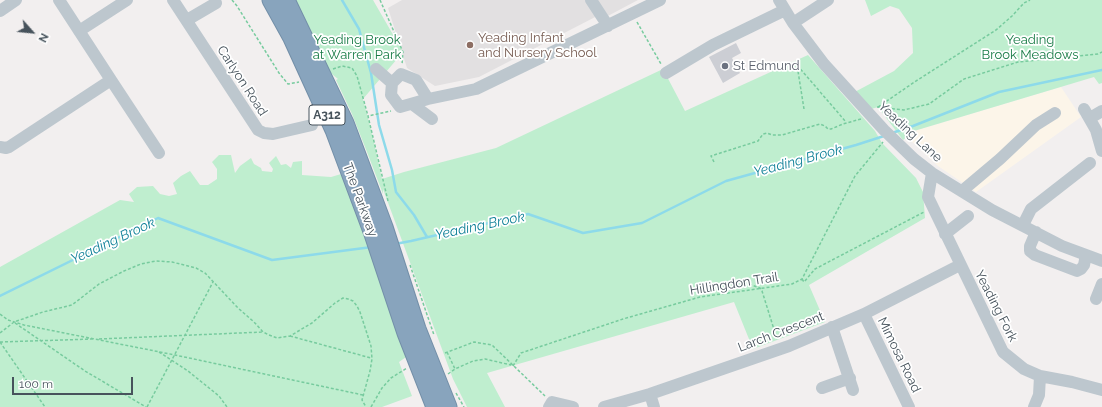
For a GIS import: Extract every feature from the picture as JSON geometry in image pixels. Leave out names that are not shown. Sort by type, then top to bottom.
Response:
[{"type":"highway","name":"The Parkway","points":[[271,0],[292,38],[379,231],[396,262],[417,328],[448,407]]},
{"type":"highway","name":"The Parkway","points":[[286,0],[345,124],[379,231]]},
{"type":"highway","name":"The Parkway","points":[[396,262],[406,333],[435,407]]},
{"type":"street","points":[[0,11],[16,0]]},
{"type":"street","points":[[59,0],[159,153]]},
{"type":"street","points":[[79,31],[127,0]]},
{"type":"street","name":"Carlyon Road","points":[[173,0],[258,130],[264,133],[273,134],[312,125]]},
{"type":"street","points":[[591,0],[608,26]]},
{"type":"street","points":[[428,100],[416,80],[401,74],[392,83],[391,95],[400,107],[476,90],[660,0]]},
{"type":"street","points":[[793,23],[828,0]]},
{"type":"street","points":[[187,20],[216,2]]},
{"type":"street","points":[[666,73],[782,5]]},
{"type":"street","name":"Yeading Lane","points":[[782,5],[793,23],[824,64],[872,112],[888,134],[914,159],[932,173],[992,210],[1062,246],[1102,261]]},
{"type":"street","points":[[376,69],[392,83]]},
{"type":"street","points":[[0,147],[9,147],[111,80]]},
{"type":"street","points":[[412,104],[432,119]]},
{"type":"street","points":[[1102,111],[1087,114],[1096,130],[1102,151]]},
{"type":"street","points":[[962,191],[1000,159],[1036,125],[1055,113]]},
{"type":"street","points":[[1023,225],[1031,209],[1090,163]]},
{"type":"street","name":"Yeading Fork","points":[[932,173],[928,197],[960,265],[1004,352],[1024,369],[1040,376],[1102,390]]},
{"type":"street","points":[[946,234],[968,216]]},
{"type":"street","points":[[1036,232],[1030,246],[1030,251],[1036,255],[1077,271],[1084,265],[1086,255]]},
{"type":"street","name":"Larch Crescent","points":[[604,407],[650,394],[780,349],[864,314],[960,265]]},
{"type":"street","points":[[1096,299],[1102,284]]},
{"type":"street","name":"Mimosa Road","points":[[864,314],[909,407]]},
{"type":"street","points":[[822,388],[851,384],[832,327]]},
{"type":"street","points":[[1034,407],[1039,395],[1040,376]]},
{"type":"street","points":[[650,394],[654,407]]},
{"type":"street","points":[[551,405],[573,407]]},
{"type":"path","points":[[232,0],[279,73],[288,84],[299,82]]},
{"type":"path","points":[[380,0],[403,52],[401,74]]},
{"type":"path","points":[[714,162],[710,156],[758,141],[763,134],[767,132],[772,135],[782,135],[820,124],[828,129],[831,129],[872,112],[916,81],[996,30],[1024,3],[1030,0]]},
{"type":"path","points":[[632,14],[666,73]]},
{"type":"path","points":[[872,112],[904,110],[929,104],[964,79],[1018,62],[1098,54],[1102,52]]},
{"type":"path","points":[[804,108],[797,65],[846,122]]},
{"type":"path","points":[[331,69],[342,66],[352,68],[357,76],[389,204]]},
{"type":"path","points":[[368,116],[383,113]]},
{"type":"path","points":[[802,279],[855,176],[888,134]]},
{"type":"path","name":"Hillingdon Trail","points":[[513,366],[521,353],[623,319],[700,297],[792,284],[802,279],[804,282],[815,269],[933,208]]},
{"type":"path","points":[[0,332],[14,322],[43,312],[72,305],[98,284],[141,264],[156,261],[172,262],[205,273],[263,332],[277,338],[290,336],[312,323],[335,303],[343,298],[348,299],[357,306],[360,312],[371,346],[372,359],[362,400],[364,407]]},
{"type":"path","points":[[396,262],[434,335]]},
{"type":"path","points":[[14,322],[85,371],[146,407],[213,282]]},
{"type":"path","points":[[749,284],[760,288],[762,291],[780,349]]},
{"type":"path","points":[[0,314],[8,320],[14,322],[363,395]]},
{"type":"path","points":[[0,342],[263,332]]},
{"type":"path","points":[[290,336],[372,359]]},
{"type":"path","points":[[0,342],[45,407]]},
{"type":"path","points":[[455,369],[446,352],[474,342],[492,346],[551,405]]},
{"type":"path","points":[[158,352],[188,371],[219,396],[226,407]]},
{"type":"path","points":[[447,374],[473,361],[485,359],[513,366]]},
{"type":"path","points":[[371,407],[382,388],[391,378],[411,365]]},
{"type":"shaded area","name":"Yeading Infant and Nursery School","points":[[402,0],[638,0],[604,18],[601,14],[479,77],[435,86],[407,68],[388,8]]},
{"type":"shaded area","points":[[1061,87],[1081,117],[976,192],[938,166],[907,137],[914,131]]},
{"type":"green space","name":"Yeading Brook at Warren Park","points":[[296,0],[373,0],[403,52],[363,99],[382,179],[496,148],[663,69],[685,111],[808,55],[875,131],[882,143],[916,178],[923,192],[925,218],[809,285],[825,322],[753,349],[734,302],[487,373],[505,407],[467,407],[453,379],[383,189],[383,194],[352,114],[336,80],[338,79],[327,70]]},
{"type":"green space","name":"Yeading Brook Meadows","points":[[865,0],[1102,0],[1102,83],[1099,84],[1094,77],[914,131],[903,140],[878,107],[868,110],[851,94],[894,71],[913,53],[912,28],[899,9],[890,6],[871,16]]},
{"type":"green space","points":[[219,155],[231,155],[235,173],[240,166],[251,158],[254,164],[261,168],[262,171],[272,172],[273,169],[269,163],[276,156],[281,165],[286,164],[291,168],[293,162],[302,161],[302,175],[331,177],[348,172],[409,355],[399,362],[412,396],[382,407],[0,407],[0,267],[120,200],[134,202],[129,194],[137,187],[153,186],[160,194],[169,196],[177,194],[173,183],[190,171],[200,185],[208,185],[217,179],[217,169],[212,162]]},
{"type":"building","name":"St Edmund","points":[[736,43],[741,53],[732,58],[740,73],[723,83],[709,57]]},
{"type":"waterway","points":[[342,0],[359,29],[371,73],[379,125],[392,170],[396,192],[414,215],[427,237]]},
{"type":"waterway","name":"Yeading Brook","points":[[892,133],[999,92],[1102,70]]},
{"type":"waterway","name":"Yeading Brook","points":[[395,244],[528,214],[583,233],[642,223],[726,181],[884,136]]},
{"type":"waterway","name":"Yeading Brook","points":[[0,296],[158,218],[272,260],[372,247]]},
{"type":"place","name":"Yeading Infant and Nursery School","points":[[470,45]]},
{"type":"place","name":"St Edmund","points":[[725,66]]}]
